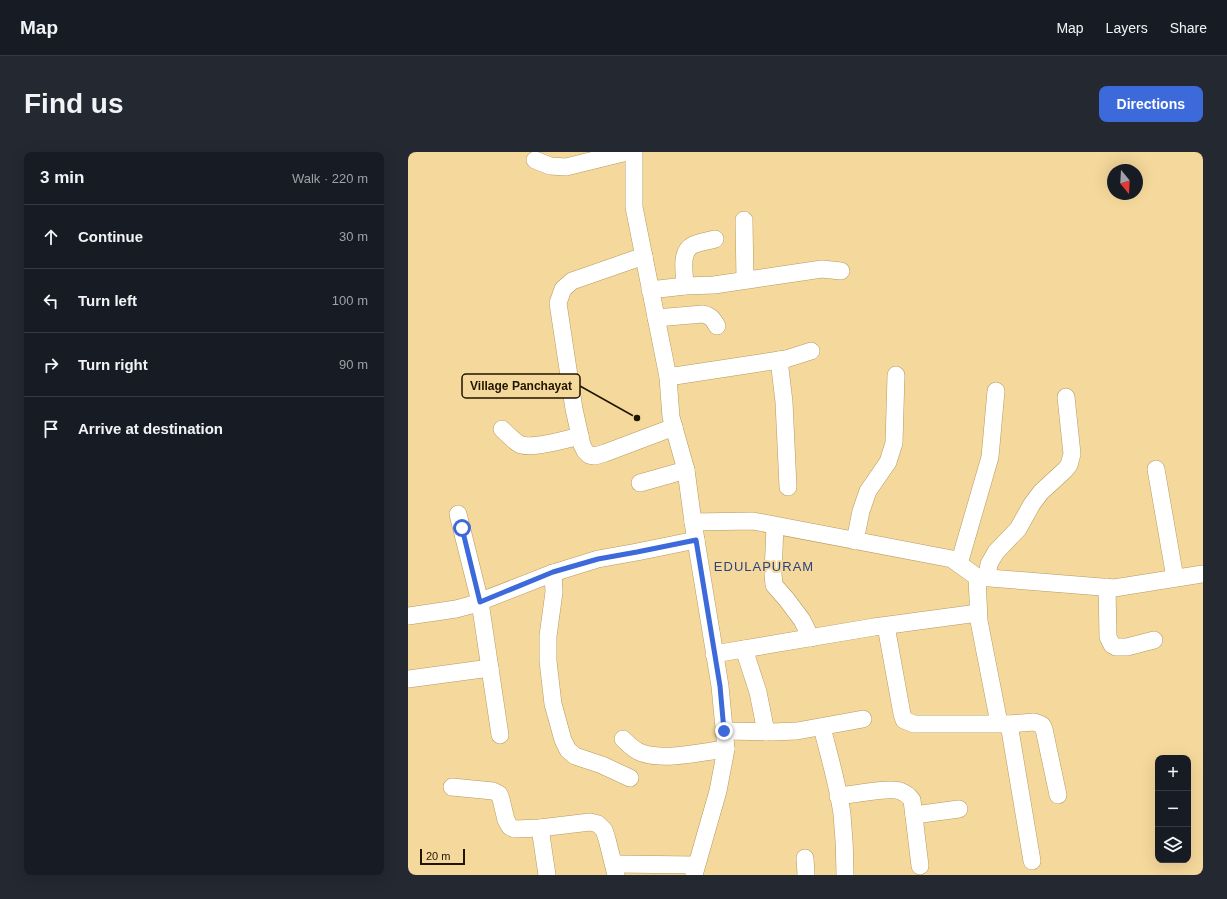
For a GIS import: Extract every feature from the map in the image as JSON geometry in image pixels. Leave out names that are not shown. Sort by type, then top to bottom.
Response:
[{"type":"street","points":[[535,160],[550,166],[566,167],[627,152]]},
{"type":"street","points":[[452,787],[499,794],[502,799],[506,820],[510,827],[515,829],[540,828],[590,822],[598,824],[604,830],[615,870],[695,870],[718,792],[726,749],[720,686],[686,470],[671,417],[668,377],[634,207],[634,152]]},
{"type":"street","points":[[744,220],[745,280]]},
{"type":"street","points":[[685,286],[684,257],[688,249],[693,245],[715,239]]},
{"type":"street","points":[[644,256],[572,281],[563,289],[558,303],[574,409],[582,445],[589,455],[596,456],[674,427]]},
{"type":"street","points":[[650,290],[685,286],[714,285],[822,269],[841,271]]},
{"type":"street","points":[[656,318],[702,314],[708,315],[713,319],[717,326]]},
{"type":"street","points":[[668,377],[786,359],[811,351]]},
{"type":"street","points":[[779,360],[784,402],[788,487]]},
{"type":"street","points":[[856,541],[861,511],[868,491],[888,462],[894,443],[896,375]]},
{"type":"street","points":[[959,564],[990,457],[996,391]]},
{"type":"street","points":[[1032,861],[1004,724],[978,621],[978,613],[982,577],[996,552],[1018,530],[1032,504],[1042,492],[1069,465],[1072,454],[1066,396]]},
{"type":"street","points":[[502,430],[519,444],[527,446],[539,445],[580,436]]},
{"type":"street","points":[[1156,469],[1175,578]]},
{"type":"street","points":[[640,483],[686,470]]},
{"type":"street","points":[[458,514],[480,602],[500,735]]},
{"type":"street","points":[[693,522],[753,521],[952,560],[982,577],[1114,588],[1203,574]]},
{"type":"street","points":[[775,526],[774,585],[802,620],[811,638]]},
{"type":"street","points":[[408,616],[456,609],[480,602],[553,572],[598,559],[696,540]]},
{"type":"street","points":[[553,572],[554,592],[548,636],[548,661],[553,704],[563,740],[568,750],[575,756],[602,765],[630,778]]},
{"type":"street","points":[[1108,587],[1108,637],[1112,644],[1127,647],[1154,640]]},
{"type":"street","points":[[714,654],[886,626],[978,613]]},
{"type":"street","points":[[886,626],[904,720],[914,724],[1004,724],[1034,722],[1042,725],[1058,795]]},
{"type":"street","points":[[744,649],[758,692],[766,732]]},
{"type":"street","points":[[408,679],[490,668]]},
{"type":"street","points":[[724,731],[797,731],[863,719]]},
{"type":"street","points":[[822,727],[842,820],[845,875]]},
{"type":"street","points":[[623,739],[641,753],[655,756],[666,757],[726,749]]},
{"type":"street","points":[[838,796],[889,790],[899,790],[908,795],[912,800],[920,866]]},
{"type":"street","points":[[914,815],[959,809]]},
{"type":"street","points":[[540,828],[547,875]]},
{"type":"street","points":[[805,858],[806,875]]},
{"type":"place","name":"Village Panchayat","points":[[637,418]]},
{"type":"district","name":"EDULAPURAM","points":[[764,566]]},
{"type":"route","points":[[462,528],[480,602],[553,572],[598,559],[696,540],[703,590],[720,686],[724,731]]}]
